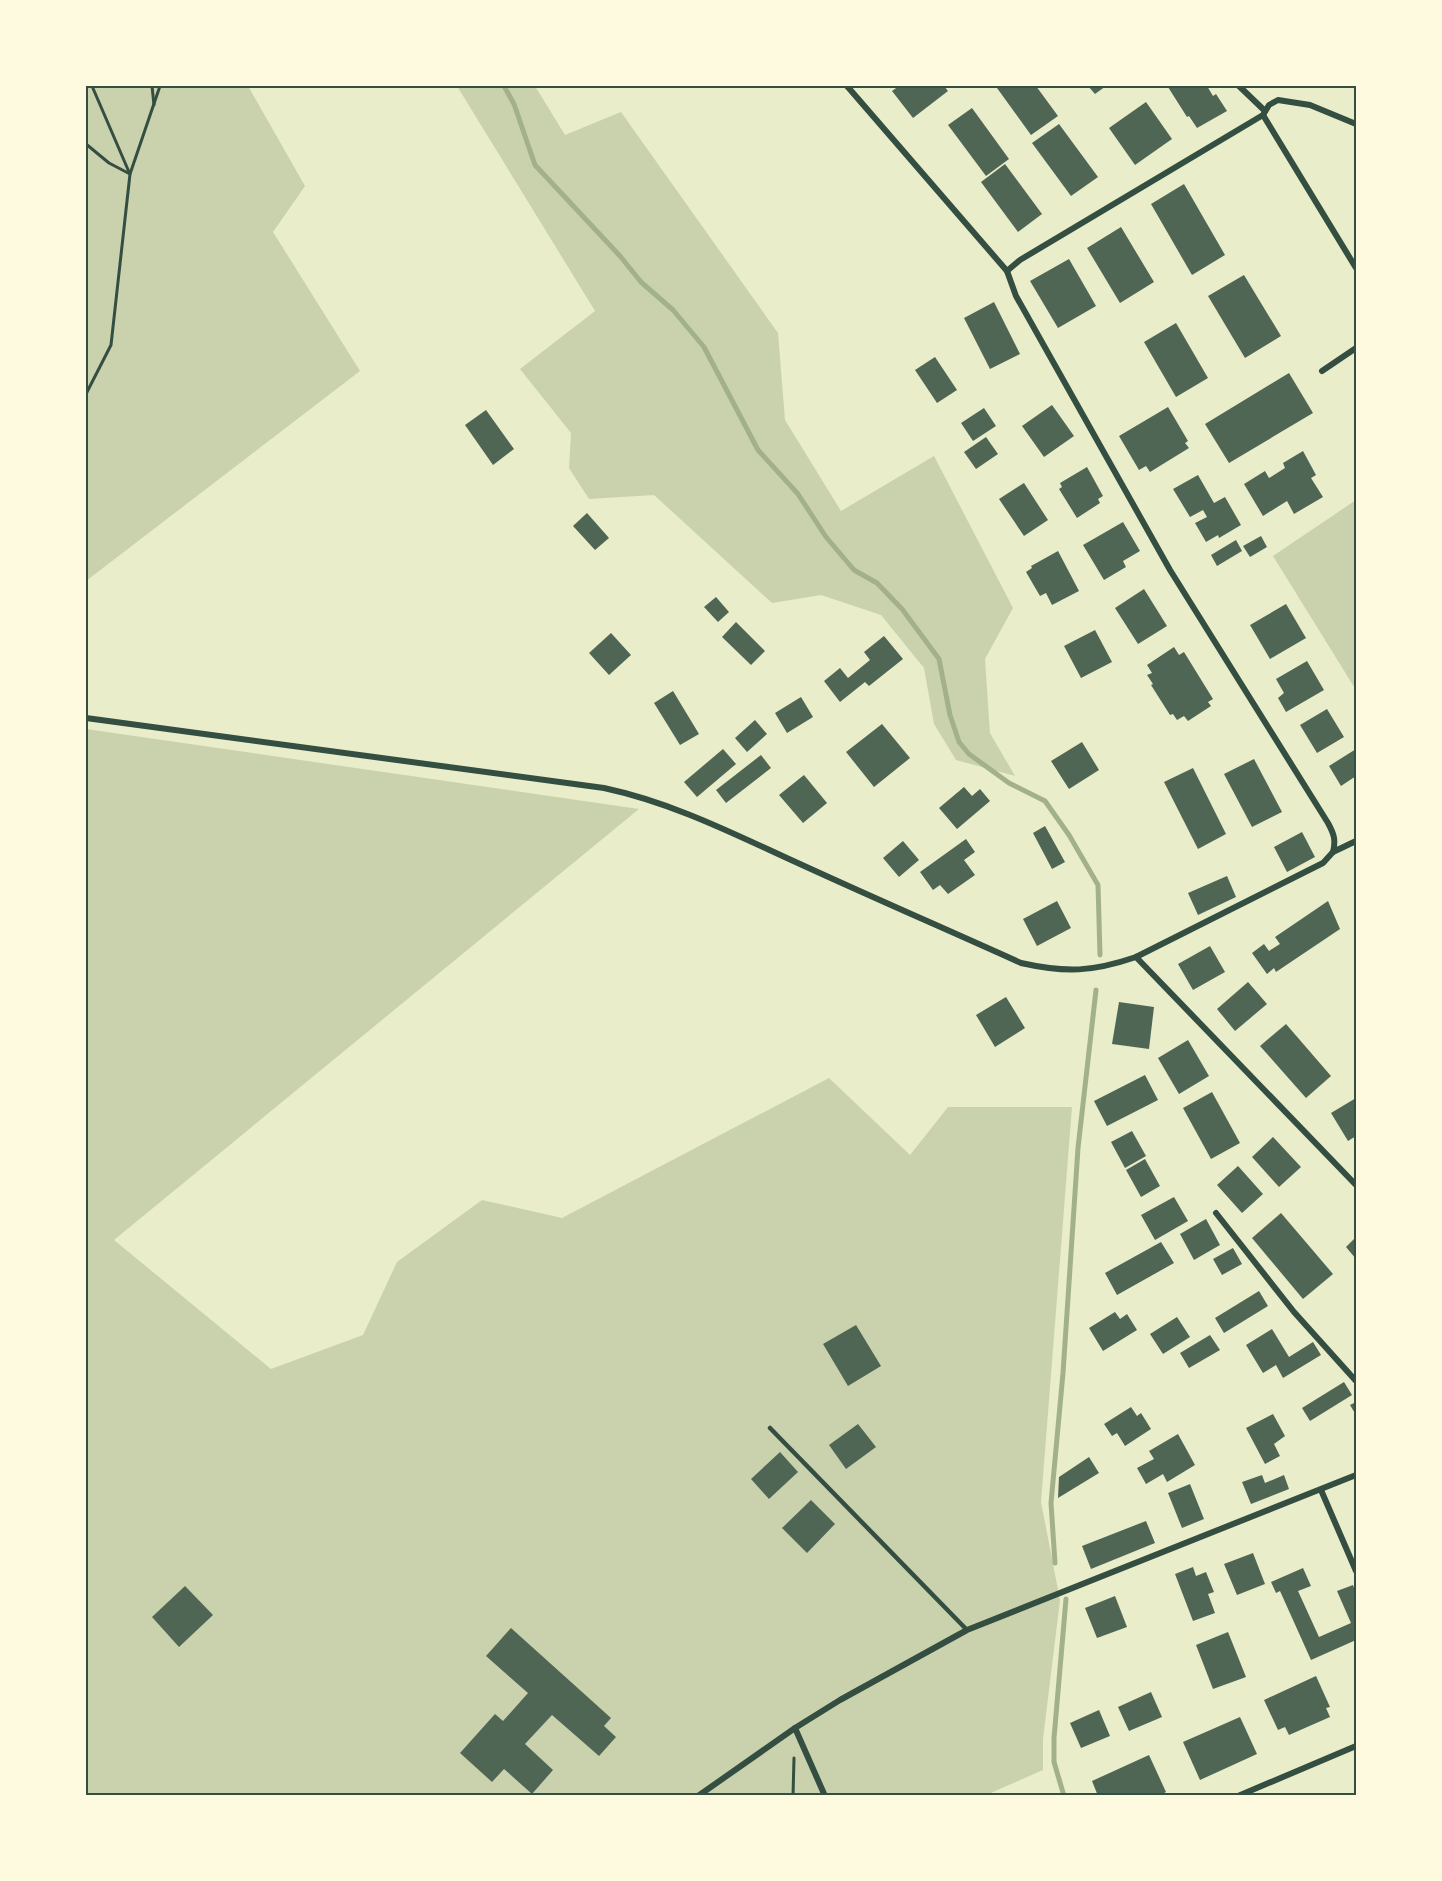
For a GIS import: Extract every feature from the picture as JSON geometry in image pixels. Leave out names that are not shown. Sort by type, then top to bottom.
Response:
[{"type":"street","points":[[86,718],[637,795],[719,827],[1022,963],[1050,970],[1107,967],[1136,957],[1323,863],[1333,852],[1336,843],[1328,822],[1170,570],[1016,296],[1007,271],[848,86]]},
{"type":"street","points":[[1239,86],[1264,113],[1356,268]]},
{"type":"street","points":[[1007,271],[1020,260],[1264,113],[1273,102],[1284,99],[1310,105],[1356,124]]},
{"type":"street","points":[[1323,371],[1356,348]]},
{"type":"street","points":[[1333,852],[1356,842]]},
{"type":"street","points":[[1136,957],[1356,1185]]},
{"type":"street","points":[[1216,1213],[1294,1312],[1356,1381]]},
{"type":"street","points":[[698,1796],[795,1728],[840,1700],[966,1630],[1356,1475]]},
{"type":"street","points":[[1321,1490],[1356,1570]]},
{"type":"street","points":[[795,1728],[825,1796]]},
{"type":"street","points":[[1238,1796],[1356,1746]]},
{"type":"lane","points":[[770,1428],[966,1630]]},
{"type":"path","points":[[92,86],[130,174]]},
{"type":"path","points":[[152,86],[154,106]]},
{"type":"path","points":[[86,394],[111,345],[130,174],[160,86]]},
{"type":"path","points":[[86,144],[109,163],[130,174]]},
{"type":"path","points":[[793,1796],[795,1728]]},
{"type":"green space","points":[[86,86],[248,86],[305,186],[273,232],[360,371],[86,581]]},
{"type":"green space","points":[[457,86],[535,86],[565,135],[621,112],[778,333],[785,420],[841,511],[934,456],[1013,608],[985,659],[990,733],[1015,776],[956,760],[934,724],[924,668],[881,615],[821,595],[772,603],[654,495],[589,499],[569,468],[571,433],[520,369],[595,311]]},
{"type":"green space","points":[[1356,500],[1356,690],[1273,556]]},
{"type":"green space","points":[[86,729],[639,809],[114,1240],[271,1369],[363,1335],[397,1262],[482,1200],[562,1218],[829,1078],[910,1155],[948,1107],[1072,1107],[1041,1502],[1060,1600],[1043,1739],[1043,1770],[984,1796],[86,1796]]},
{"type":"building","points":[[899,86],[944,86],[948,91],[913,118],[892,91]]},
{"type":"building","points":[[1036,86],[1058,116],[1031,135],[997,88]]},
{"type":"building","points":[[1088,86],[1106,86],[1095,94]]},
{"type":"building","points":[[1207,86],[1213,96],[1216,94],[1227,111],[1197,128],[1189,116],[1187,117],[1168,87]]},
{"type":"building","points":[[1146,102],[1172,139],[1135,165],[1109,128]]},
{"type":"building","points":[[972,108],[1009,159],[986,176],[948,125]]},
{"type":"building","points":[[1059,124],[1098,177],[1071,196],[1032,143]]},
{"type":"building","points":[[1005,164],[1042,214],[1018,232],[981,182]]},
{"type":"building","points":[[1184,184],[1225,255],[1192,275],[1151,204]]},
{"type":"building","points":[[1121,227],[1154,282],[1120,303],[1087,248]]},
{"type":"building","points":[[1069,259],[1096,306],[1058,328],[1030,281]]},
{"type":"building","points":[[1244,275],[1281,336],[1245,358],[1208,296]]},
{"type":"building","points":[[994,302],[1020,354],[990,369],[964,318]]},
{"type":"building","points":[[1176,323],[1208,378],[1176,397],[1144,342]]},
{"type":"building","points":[[935,357],[957,390],[937,403],[915,370]]},
{"type":"building","points":[[1289,373],[1313,413],[1229,463],[1205,424]]},
{"type":"building","points":[[1052,405],[1074,436],[1044,457],[1022,426]]},
{"type":"building","points":[[1168,407],[1188,441],[1185,443],[1189,448],[1150,472],[1146,466],[1139,470],[1119,436]]},
{"type":"building","points":[[984,408],[996,426],[973,441],[961,423]]},
{"type":"building","points":[[486,410],[514,449],[493,465],[465,425]]},
{"type":"building","points":[[986,437],[998,454],[976,469],[964,452]]},
{"type":"building","points":[[1303,451],[1316,475],[1311,478],[1323,497],[1294,514],[1287,501],[1263,516],[1244,484],[1265,471],[1269,478],[1285,468],[1283,463]]},
{"type":"building","points":[[1087,467],[1103,496],[1098,499],[1100,503],[1077,518],[1059,489],[1062,487],[1060,483]]},
{"type":"building","points":[[1198,475],[1214,503],[1225,497],[1241,525],[1219,538],[1218,535],[1206,542],[1195,523],[1207,517],[1203,510],[1190,517],[1173,489]]},
{"type":"building","points":[[1024,483],[1048,520],[1024,536],[999,499]]},
{"type":"building","points":[[587,513],[609,538],[595,550],[573,526]]},
{"type":"building","points":[[1123,522],[1140,551],[1123,561],[1126,567],[1104,580],[1083,545]]},
{"type":"building","points":[[1261,536],[1267,547],[1250,557],[1243,546]]},
{"type":"building","points":[[1236,540],[1242,551],[1217,566],[1211,555]]},
{"type":"building","points":[[1058,551],[1079,591],[1052,605],[1046,593],[1040,596],[1026,572],[1032,568],[1031,566]]},
{"type":"building","points":[[1144,589],[1167,626],[1138,644],[1115,608]]},
{"type":"building","points":[[716,597],[729,612],[718,622],[704,607]]},
{"type":"building","points":[[1286,604],[1306,638],[1270,659],[1250,625]]},
{"type":"building","points":[[736,622],[765,651],[751,665],[722,637]]},
{"type":"building","points":[[1095,630],[1112,662],[1081,678],[1064,646]]},
{"type":"building","points":[[611,633],[631,655],[609,675],[589,653]]},
{"type":"building","points":[[884,636],[903,659],[869,686],[865,682],[840,702],[824,681],[840,668],[848,678],[870,660],[864,652]]},
{"type":"building","points":[[1174,647],[1179,655],[1184,652],[1213,699],[1208,702],[1211,706],[1188,721],[1184,716],[1177,720],[1173,714],[1170,715],[1147,675],[1152,673],[1147,665]]},
{"type":"building","points":[[1307,661],[1324,690],[1286,712],[1278,698],[1284,693],[1276,679]]},
{"type":"building","points":[[673,691],[699,734],[680,745],[654,703]]},
{"type":"building","points":[[801,697],[813,717],[787,733],[775,713]]},
{"type":"building","points":[[1327,709],[1344,737],[1317,753],[1300,725]]},
{"type":"building","points":[[755,720],[767,734],[747,752],[735,738]]},
{"type":"building","points":[[882,724],[910,758],[874,787],[846,752]]},
{"type":"building","points":[[1082,742],[1099,770],[1069,789],[1051,761]]},
{"type":"building","points":[[723,749],[736,764],[697,797],[684,782]]},
{"type":"building","points":[[1356,749],[1356,776],[1341,786],[1329,766]]},
{"type":"building","points":[[761,755],[771,768],[726,803],[716,790]]},
{"type":"building","points":[[1254,759],[1282,812],[1252,827],[1224,774]]},
{"type":"building","points":[[1193,768],[1226,834],[1198,849],[1164,782]]},
{"type":"building","points":[[804,775],[827,803],[803,823],[779,795]]},
{"type":"building","points":[[964,787],[972,796],[980,789],[990,801],[957,829],[939,808]]},
{"type":"building","points":[[1045,826],[1065,862],[1052,869],[1033,833]]},
{"type":"building","points":[[1302,832],[1315,857],[1287,872],[1274,847]]},
{"type":"building","points":[[966,839],[975,852],[964,860],[975,875],[948,894],[940,885],[933,890],[920,872]]},
{"type":"building","points":[[903,841],[919,860],[899,877],[883,858]]},
{"type":"building","points":[[1227,876],[1236,897],[1198,915],[1188,893]]},
{"type":"building","points":[[1057,901],[1071,928],[1037,946],[1023,919]]},
{"type":"building","points":[[1328,901],[1340,929],[1276,972],[1274,968],[1267,974],[1252,953],[1264,944],[1269,951],[1280,944],[1275,937]]},
{"type":"building","points":[[1210,946],[1225,972],[1193,990],[1178,964]]},
{"type":"building","points":[[1248,982],[1267,1004],[1235,1031],[1217,1009]]},
{"type":"building","points":[[1006,997],[1025,1028],[995,1047],[976,1015]]},
{"type":"building","points":[[1119,1002],[1154,1007],[1149,1049],[1112,1044]]},
{"type":"building","points":[[1286,1024],[1331,1076],[1306,1098],[1260,1046]]},
{"type":"building","points":[[1188,1040],[1209,1076],[1179,1094],[1158,1058]]},
{"type":"building","points":[[1145,1075],[1158,1100],[1107,1126],[1094,1101]]},
{"type":"building","points":[[1212,1092],[1240,1143],[1211,1159],[1183,1108]]},
{"type":"building","points":[[1356,1098],[1356,1136],[1348,1141],[1331,1113]]},
{"type":"building","points":[[1132,1131],[1146,1156],[1125,1168],[1111,1142]]},
{"type":"building","points":[[1273,1137],[1301,1167],[1279,1187],[1252,1157]]},
{"type":"building","points":[[1145,1159],[1160,1186],[1141,1197],[1126,1170]]},
{"type":"building","points":[[1238,1166],[1263,1194],[1242,1213],[1217,1185]]},
{"type":"building","points":[[1174,1197],[1188,1221],[1155,1240],[1141,1215]]},
{"type":"building","points":[[1281,1213],[1333,1274],[1303,1299],[1252,1238]]},
{"type":"building","points":[[1206,1219],[1220,1245],[1194,1260],[1180,1234]]},
{"type":"building","points":[[1356,1237],[1356,1259],[1346,1247]]},
{"type":"building","points":[[1161,1242],[1174,1263],[1117,1295],[1105,1273]]},
{"type":"building","points":[[1233,1248],[1242,1264],[1222,1275],[1213,1259]]},
{"type":"building","points":[[1259,1291],[1268,1306],[1224,1333],[1215,1318]]},
{"type":"building","points":[[1115,1312],[1120,1319],[1127,1314],[1137,1330],[1103,1351],[1089,1328]]},
{"type":"building","points":[[1177,1317],[1190,1337],[1163,1354],[1150,1334]]},
{"type":"building","points":[[856,1325],[881,1366],[848,1386],[823,1344]]},
{"type":"building","points":[[1272,1329],[1289,1357],[1313,1342],[1321,1355],[1283,1378],[1276,1365],[1263,1373],[1246,1345]]},
{"type":"building","points":[[1210,1335],[1220,1350],[1189,1368],[1180,1353]]},
{"type":"building","points":[[1344,1382],[1352,1395],[1310,1421],[1302,1408]]},
{"type":"building","points":[[1356,1402],[1356,1415],[1350,1405]]},
{"type":"building","points":[[1131,1407],[1137,1416],[1141,1413],[1151,1429],[1125,1446],[1117,1433],[1112,1436],[1104,1424]]},
{"type":"building","points":[[1273,1414],[1285,1436],[1274,1444],[1280,1456],[1265,1464],[1246,1428]]},
{"type":"building","points":[[858,1424],[876,1447],[846,1469],[829,1445]]},
{"type":"building","points":[[1178,1434],[1195,1465],[1167,1482],[1163,1474],[1146,1484],[1137,1468],[1154,1459],[1149,1451]]},
{"type":"building","points":[[780,1452],[798,1472],[769,1499],[751,1479]]},
{"type":"building","points":[[1089,1457],[1099,1473],[1058,1498],[1059,1477]]},
{"type":"building","points":[[1262,1475],[1265,1483],[1284,1475],[1289,1489],[1251,1504],[1242,1482]]},
{"type":"building","points":[[1190,1484],[1204,1519],[1182,1528],[1168,1493]]},
{"type":"building","points":[[811,1500],[835,1524],[807,1553],[782,1528]]},
{"type":"building","points":[[1146,1521],[1155,1543],[1091,1569],[1082,1546]]},
{"type":"building","points":[[1253,1553],[1265,1584],[1237,1595],[1224,1564]]},
{"type":"building","points":[[1193,1567],[1196,1576],[1206,1572],[1214,1592],[1208,1594],[1215,1613],[1193,1621],[1175,1574]]},
{"type":"building","points":[[1303,1568],[1311,1586],[1298,1591],[1319,1637],[1351,1623],[1337,1591],[1353,1585],[1356,1593],[1356,1640],[1311,1660],[1280,1591],[1276,1593],[1271,1582]]},
{"type":"building","points":[[185,1586],[213,1615],[179,1647],[152,1617]]},
{"type":"building","points":[[1115,1596],[1127,1627],[1097,1638],[1085,1608]]},
{"type":"building","points":[[511,1628],[611,1718],[604,1726],[616,1737],[599,1756],[552,1715],[525,1744],[553,1770],[532,1794],[504,1769],[492,1782],[460,1753],[495,1714],[503,1721],[528,1693],[486,1656]]},
{"type":"building","points":[[1228,1632],[1246,1677],[1213,1689],[1196,1645]]},
{"type":"building","points":[[1316,1676],[1330,1707],[1326,1708],[1330,1717],[1289,1735],[1285,1727],[1278,1730],[1264,1700]]},
{"type":"building","points":[[1151,1692],[1162,1717],[1129,1731],[1118,1707]]},
{"type":"building","points":[[1099,1710],[1110,1736],[1081,1748],[1070,1723]]},
{"type":"building","points":[[1240,1717],[1257,1754],[1200,1780],[1183,1742]]},
{"type":"building","points":[[1149,1755],[1166,1792],[1159,1796],[1098,1796],[1092,1781]]},
{"type":"waterway","points":[[504,86],[514,104],[535,165],[620,256],[641,282],[673,310],[704,347],[758,450],[798,494],[826,537],[854,570],[877,583],[902,609],[939,659],[950,715],[959,742],[969,754],[1009,783],[1045,801],[1069,835],[1098,885],[1100,955]]},
{"type":"waterway","points":[[1055,1563],[1051,1503],[1063,1373],[1078,1148],[1096,990]]},
{"type":"waterway","points":[[1064,1796],[1054,1762],[1054,1738],[1066,1599]]}]
